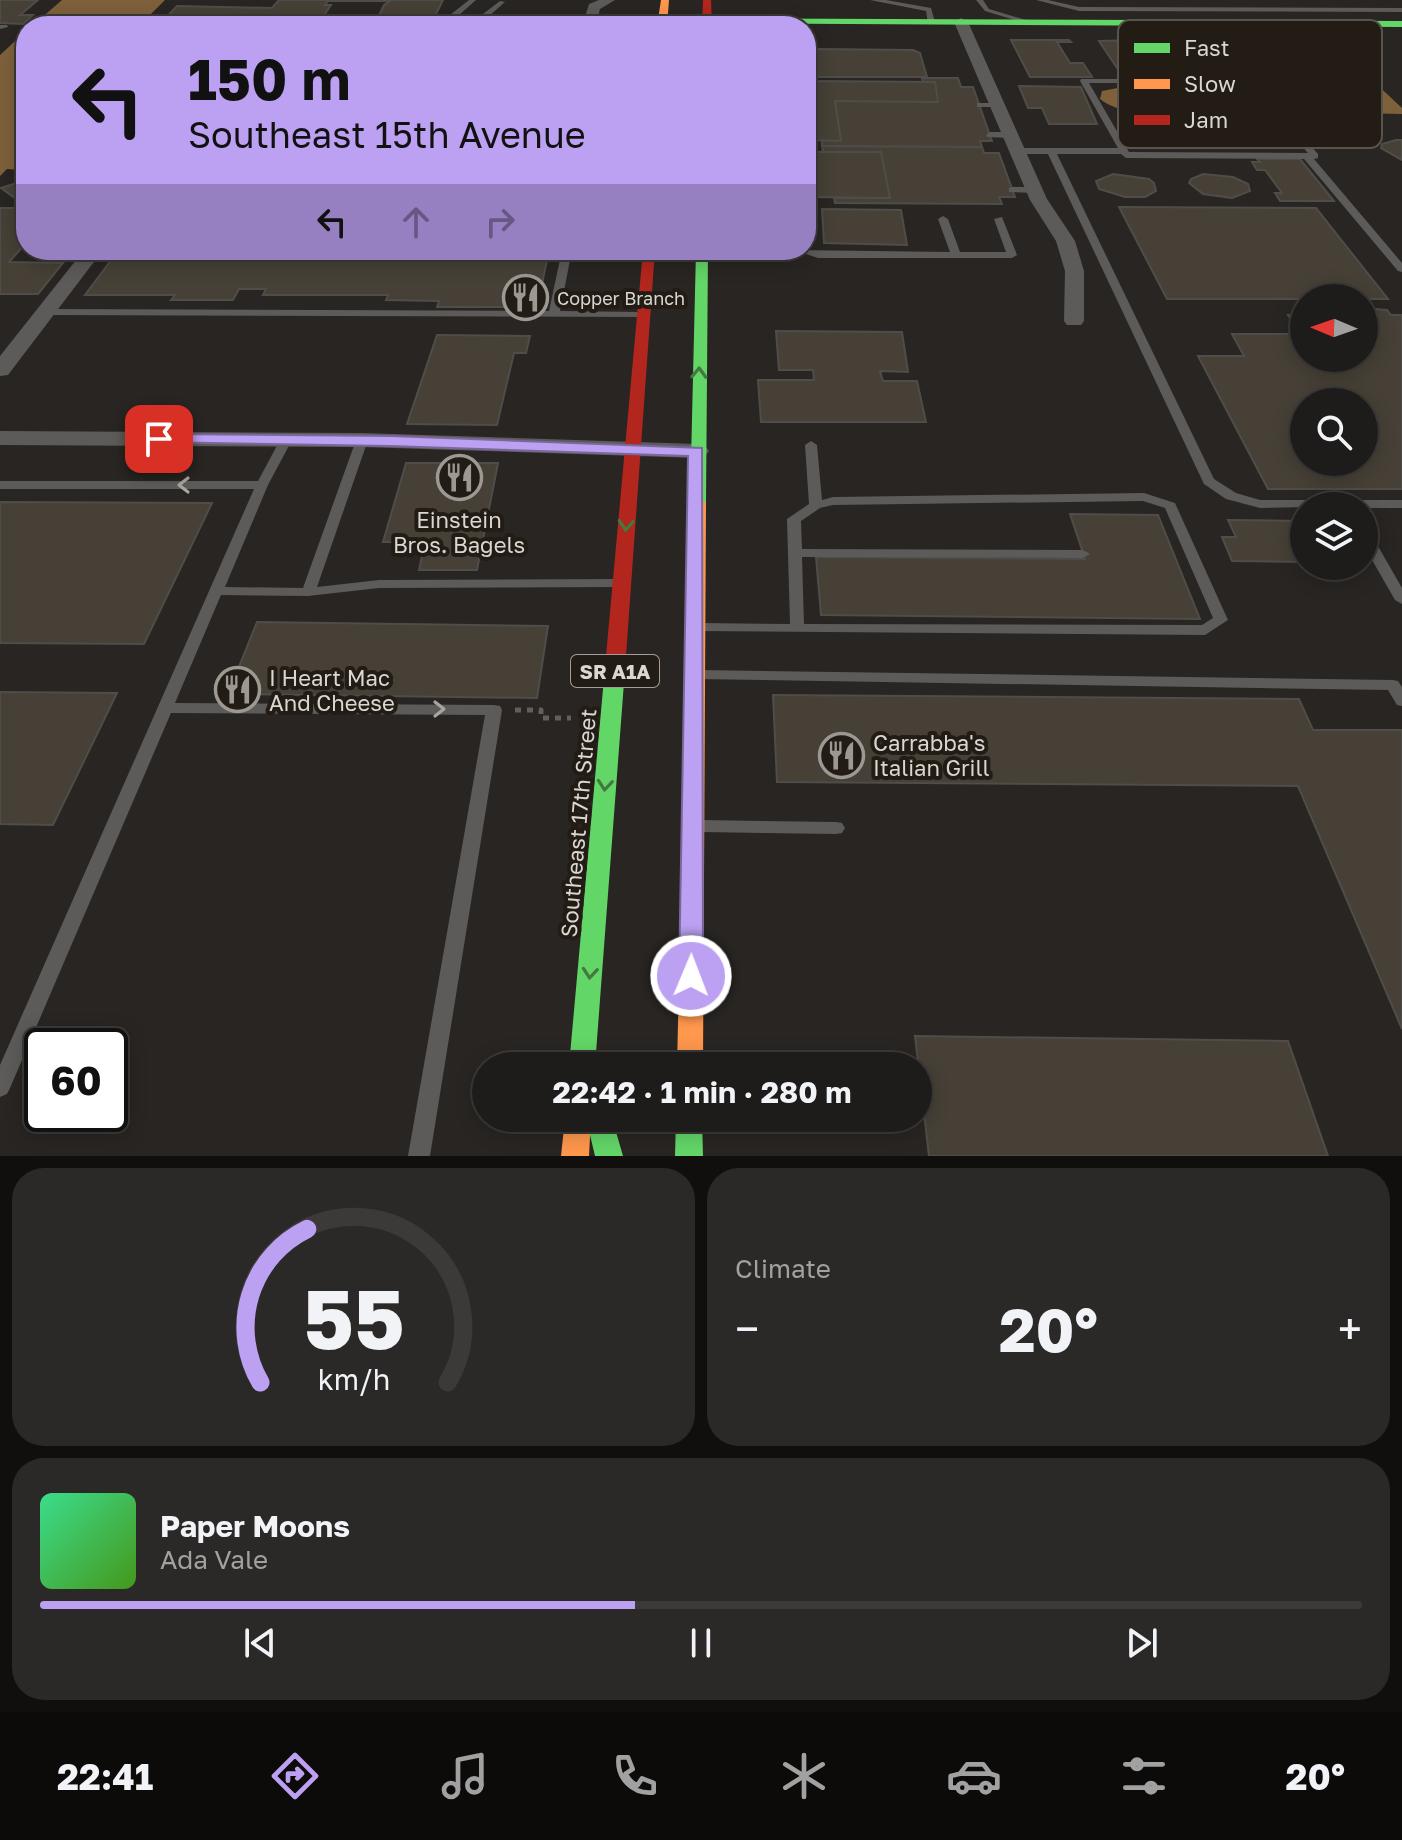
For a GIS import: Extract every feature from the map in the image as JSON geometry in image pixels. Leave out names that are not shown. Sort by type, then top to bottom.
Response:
[{"type":"main road","points":[[816,23],[931,22],[964,27],[1029,22],[1118,22]]},
{"type":"main road","points":[[1382,24],[1402,24]]},
{"type":"main road","points":[[816,31],[964,27],[1118,31]]},
{"type":"main road","points":[[1382,34],[1402,34]]},
{"type":"main road","name":"Southeast 17th Street","points":[[584,1052],[648,260]]},
{"type":"main road","points":[[690,1052],[702,260]]},
{"type":"main road","points":[[575,1156],[577,1132]]},
{"type":"main road","points":[[603,1132],[609,1156]]},
{"type":"main road","points":[[689,1132],[689,1156]]},
{"type":"street","points":[[592,16],[594,7],[609,0]]},
{"type":"street","points":[[964,27],[1035,190],[1066,239],[1078,294],[1074,321]]},
{"type":"street","points":[[0,370],[86,260]]},
{"type":"street","points":[[0,438],[362,440],[697,451]]},
{"type":"lane","points":[[454,16],[473,0]]},
{"type":"lane","points":[[484,16],[502,2],[497,0]]},
{"type":"lane","points":[[873,0],[929,9],[931,22]]},
{"type":"lane","points":[[979,0],[987,10],[1029,22]]},
{"type":"lane","points":[[1039,0],[1094,9],[1402,10]]},
{"type":"lane","points":[[1118,81],[1084,81],[1118,140]]},
{"type":"lane","points":[[980,105],[998,105]]},
{"type":"lane","points":[[990,135],[1011,135]]},
{"type":"lane","points":[[1122,148],[1126,155],[1315,156],[1308,148]]},
{"type":"lane","points":[[1018,151],[1124,151]]},
{"type":"lane","points":[[1051,151],[1209,481],[1231,496],[1260,504],[1290,504]]},
{"type":"lane","points":[[1307,156],[1402,269]]},
{"type":"lane","points":[[1012,190],[1035,190]]},
{"type":"lane","points":[[943,219],[956,255]]},
{"type":"lane","points":[[816,254],[1012,255],[999,219]]},
{"type":"lane","points":[[554,315],[565,260]]},
{"type":"lane","points":[[47,312],[642,315]]},
{"type":"lane","points":[[0,1088],[262,485],[286,440]]},
{"type":"lane","points":[[308,592],[362,440]]},
{"type":"lane","points":[[811,445],[816,505]]},
{"type":"lane","points":[[0,485],[262,485]]},
{"type":"lane","points":[[695,627],[797,629],[1205,630],[1221,620],[1170,506],[1144,497],[833,501],[816,505],[794,519],[797,629]]},
{"type":"lane","points":[[1378,504],[1402,504]]},
{"type":"lane","points":[[795,553],[1083,554]]},
{"type":"lane","points":[[1174,555],[1192,555]]},
{"type":"lane","points":[[1378,558],[1402,600]]},
{"type":"lane","points":[[216,591],[308,592],[379,584],[622,583]]},
{"type":"lane","points":[[694,675],[1393,685],[1402,701]]},
{"type":"lane","points":[[165,708],[494,710],[419,1156]]},
{"type":"lane","points":[[693,826],[836,828]]},
{"type":"path","points":[[494,710],[541,710],[541,718],[573,718]]},
{"type":"shaded area","points":[[62,0],[165,0],[149,16],[44,16]]},
{"type":"shaded area","points":[[16,40],[16,170],[7,169],[0,176],[0,55]]},
{"type":"shaded area","points":[[1118,88],[1118,109],[1100,99],[1102,91]]},
{"type":"shaded area","points":[[1382,89],[1402,108],[1402,114],[1382,114]]},
{"type":"building","points":[[0,0],[38,0],[20,15],[32,16],[16,16],[16,24],[0,23]]},
{"type":"building","points":[[279,0],[443,0],[435,16],[379,16],[384,5],[390,1],[328,1],[325,5],[331,5],[324,16],[168,16],[177,6],[272,8]]},
{"type":"building","points":[[1011,40],[1069,40],[1071,42],[1057,42],[1070,63],[1083,63],[1092,77],[1030,77]]},
{"type":"building","points":[[1099,41],[1118,41],[1118,68],[1117,68]]},
{"type":"building","points":[[816,49],[913,50],[920,53],[927,77],[816,77]]},
{"type":"building","points":[[922,78],[958,78],[961,87],[973,87],[992,141],[980,141],[982,147],[822,146],[822,140],[841,141],[835,101],[938,102],[935,82],[923,82]]},
{"type":"building","points":[[816,81],[935,82],[938,102],[835,101],[841,141],[816,140]]},
{"type":"building","points":[[1019,86],[1081,87],[1097,124],[1049,124],[1042,108],[1028,108]]},
{"type":"building","points":[[1402,140],[1402,160],[1381,148],[1382,144]]},
{"type":"building","points":[[822,146],[982,147],[984,153],[999,153],[1015,197],[999,197],[1002,204],[835,203],[834,198],[890,198],[881,152],[823,152]]},
{"type":"building","points":[[816,152],[881,152],[890,198],[816,197]]},
{"type":"building","points":[[1257,159],[1300,159],[1334,201],[1280,201],[1275,193],[1282,193],[1265,170],[1257,170],[1252,162],[1260,162]]},
{"type":"building","points":[[1113,174],[1149,179],[1156,191],[1145,197],[1125,197],[1099,189],[1096,181]]},
{"type":"building","points":[[1203,174],[1233,177],[1248,184],[1250,191],[1232,198],[1203,194],[1189,183]]},
{"type":"building","points":[[16,183],[16,199],[1,188]]},
{"type":"building","points":[[1119,207],[1316,208],[1376,284],[1290,284],[1290,299],[1167,299]]},
{"type":"building","points":[[0,208],[16,208],[16,254],[9,262],[63,263],[38,294],[0,294]]},
{"type":"building","points":[[822,209],[901,210],[907,245],[824,243]]},
{"type":"building","points":[[111,260],[547,260],[537,307],[437,307],[439,301],[386,300],[388,295],[263,295],[266,289],[239,289],[233,300],[171,300],[175,295],[85,295]]},
{"type":"building","points":[[1378,286],[1388,299],[1378,299]]},
{"type":"building","points":[[1378,309],[1387,310],[1391,315],[1402,315],[1402,489],[1268,489],[1198,356],[1244,356],[1232,334],[1290,334],[1290,372],[1378,372]]},
{"type":"building","points":[[776,331],[902,332],[908,372],[880,371],[883,381],[917,381],[926,422],[761,422],[758,380],[814,380],[813,370],[779,370]]},
{"type":"building","points":[[437,335],[530,336],[526,353],[514,353],[497,425],[407,424]]},
{"type":"building","points":[[406,463],[498,463],[477,570],[419,570],[425,542],[383,542]]},
{"type":"building","points":[[0,502],[212,503],[144,644],[0,643]]},
{"type":"building","points":[[1070,514],[1158,515],[1200,619],[821,615],[816,557],[1085,559]]},
{"type":"building","points":[[1228,520],[1290,521],[1290,562],[1232,561],[1222,537],[1236,537]]},
{"type":"building","points":[[257,622],[548,626],[537,698],[228,694]]},
{"type":"building","points":[[0,692],[117,693],[53,825],[0,824]]},
{"type":"building","points":[[773,695],[1299,699],[1313,730],[1402,730],[1402,1029],[1298,786],[777,782]]},
{"type":"building","points":[[915,1036],[1288,1041],[1328,1156],[929,1156],[926,1132],[932,1132],[932,1052],[917,1052]]},
{"type":"traffic: fast","points":[[816,22],[1118,23]]},
{"type":"traffic: fast","points":[[1382,24],[1402,24]]},
{"type":"traffic: fast","points":[[698,503],[702,260]]},
{"type":"traffic: fast","points":[[583,1052],[616,656]]},
{"type":"traffic: fast","points":[[603,1132],[609,1156]]},
{"type":"traffic: fast","points":[[689,1132],[689,1156]]},
{"type":"traffic: slow","points":[[663,16],[665,0]]},
{"type":"traffic: slow","points":[[690,1052],[698,503]]},
{"type":"traffic: slow","points":[[575,1156],[577,1132]]},
{"type":"traffic: jam","points":[[707,0],[707,16]]},
{"type":"traffic: jam","points":[[616,656],[648,260]]},
{"type":"place","name":"Copper Branch","points":[[526,298]]},
{"type":"place","name":"Einstein Bros. Bagels","points":[[459,478]]},
{"type":"place","name":"I Heart Mac And Cheese","points":[[238,690]]},
{"type":"place","name":"Carrabba's Italian Grill","points":[[842,755]]},
{"type":"route","points":[[159,439],[391,441],[697,451],[691,976]]}]
